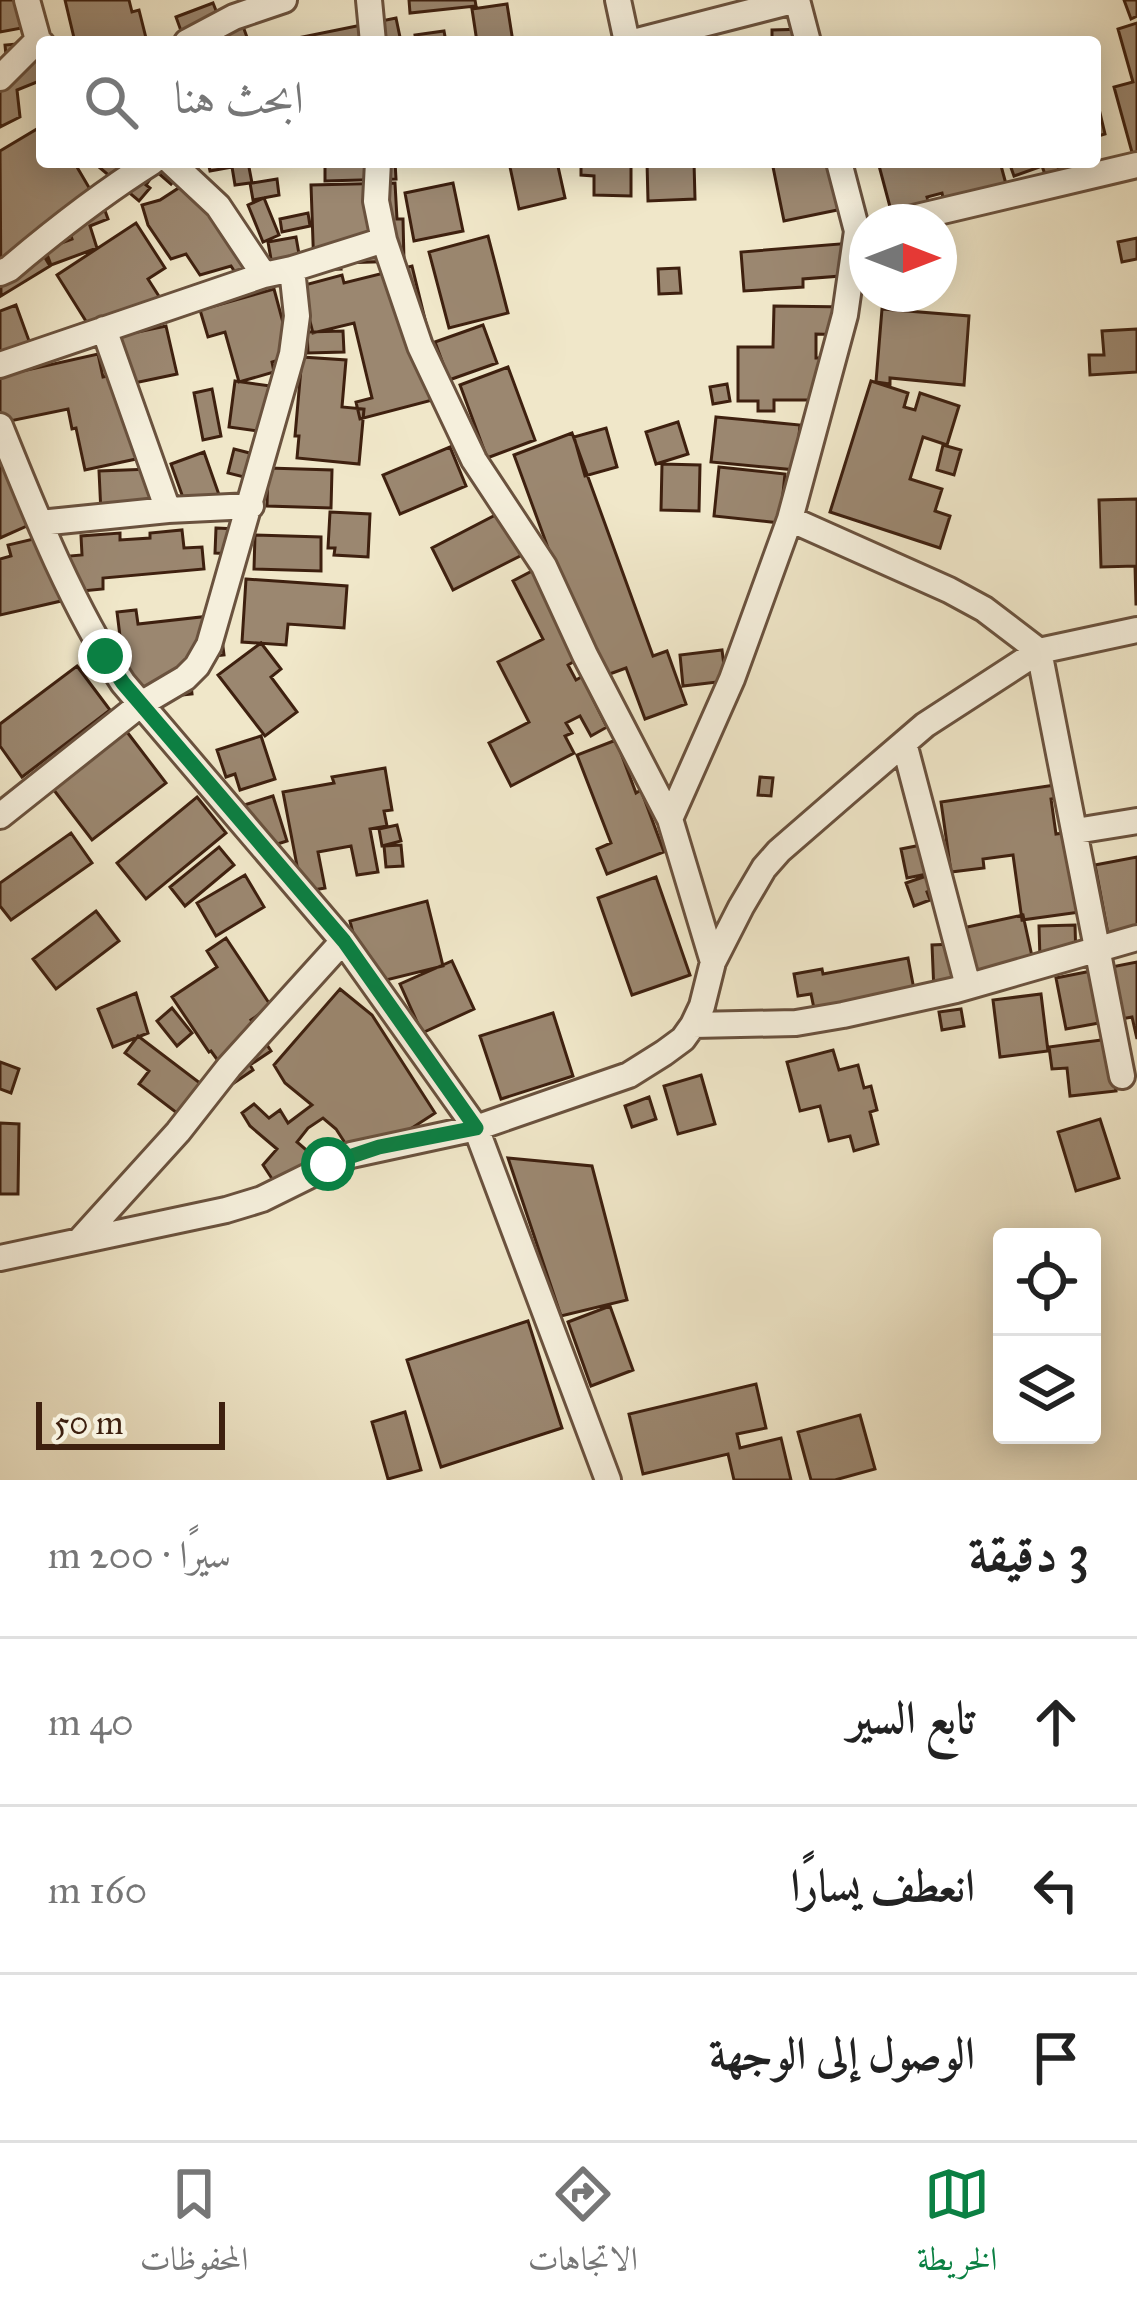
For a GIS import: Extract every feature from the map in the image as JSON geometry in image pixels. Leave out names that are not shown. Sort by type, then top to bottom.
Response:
[{"type":"street","points":[[27,0],[38,36]]},
{"type":"street","points":[[198,36],[234,17],[284,0]]},
{"type":"street","points":[[369,0],[372,36]]},
{"type":"street","points":[[618,0],[628,36]]},
{"type":"street","points":[[654,36],[797,0],[806,36]]},
{"type":"street","points":[[0,78],[36,46]]},
{"type":"street","points":[[957,207],[1137,164]]},
{"type":"street","points":[[0,273],[142,168]]},
{"type":"street","points":[[177,168],[218,206],[264,274]]},
{"type":"street","points":[[378,168],[376,201],[383,240],[420,346],[474,460],[544,566],[670,819],[713,962]]},
{"type":"street","points":[[841,168],[853,204]]},
{"type":"street","points":[[0,365],[264,274],[383,240]]},
{"type":"street","points":[[0,817],[141,704],[185,678],[209,645],[292,354],[296,316],[292,269]]},
{"type":"street","points":[[670,819],[733,680],[790,519],[849,295]]},
{"type":"street","points":[[104,329],[168,510]]},
{"type":"street","points":[[0,426],[40,524],[105,656],[344,941],[476,1128],[608,1480]]},
{"type":"street","points":[[40,524],[251,506]]},
{"type":"street","points":[[790,519],[949,590],[984,609],[1039,651],[1122,1076]]},
{"type":"street","points":[[0,1258],[226,1210],[262,1199],[351,1155],[476,1128],[651,1063],[683,1039],[693,1025],[713,962],[740,907],[779,851],[925,725],[1039,651],[1137,631]]},
{"type":"street","points":[[904,743],[968,986]]},
{"type":"street","points":[[1076,832],[1137,821]]},
{"type":"street","points":[[693,1025],[796,1023],[968,986],[1137,938]]},
{"type":"street","points":[[81,1239],[344,941]]},
{"type":"building","points":[[0,0],[38,0],[43,24],[0,32]]},
{"type":"building","points":[[65,0],[129,0],[132,12],[139,10],[146,36],[74,36]]},
{"type":"building","points":[[409,0],[475,0],[476,6],[410,13]]},
{"type":"building","points":[[1124,0],[1137,0],[1137,16],[1131,19]]},
{"type":"building","points":[[213,3],[217,13],[236,7],[247,36],[183,36],[176,17]]},
{"type":"building","points":[[507,4],[512,36],[476,36],[472,9]]},
{"type":"building","points":[[396,18],[400,36],[308,36]]},
{"type":"building","points":[[1137,23],[1137,155],[1133,156],[1114,87],[1133,82],[1118,29]]},
{"type":"building","points":[[806,29],[806,36],[772,36],[772,30]]},
{"type":"building","points":[[36,42],[36,82],[17,90],[20,117],[0,127],[0,90],[9,86],[5,45]]},
{"type":"building","points":[[36,130],[36,168],[78,168],[94,196],[41,251],[50,266],[1,296],[0,151]]},
{"type":"building","points":[[100,168],[184,168],[171,184],[156,171],[139,201]]},
{"type":"building","points":[[174,168],[256,275],[240,280],[231,266],[200,275],[186,254],[171,259],[148,225],[142,205],[180,187]]},
{"type":"building","points":[[232,168],[249,168],[252,183],[277,179],[279,195],[253,200],[250,183],[235,185]]},
{"type":"building","points":[[325,168],[395,168],[396,179],[325,181]]},
{"type":"building","points":[[510,168],[558,168],[565,198],[519,209]]},
{"type":"building","points":[[581,168],[631,168],[631,196],[594,195],[594,176],[581,175]]},
{"type":"building","points":[[647,168],[694,168],[695,199],[648,201]]},
{"type":"building","points":[[773,168],[839,168],[847,208],[784,221]]},
{"type":"building","points":[[880,168],[1002,168],[1006,184],[944,202],[942,193],[927,197],[929,204],[889,204]]},
{"type":"building","points":[[1011,168],[1036,168],[1014,176]]},
{"type":"building","points":[[1043,168],[1058,168],[1061,175],[1047,180]]},
{"type":"building","points":[[395,183],[397,219],[403,219],[404,261],[340,263],[341,269],[314,270],[311,185]]},
{"type":"building","points":[[453,183],[463,231],[414,241],[405,193]]},
{"type":"building","points":[[100,197],[108,219],[90,226],[97,248],[51,265],[45,249],[72,239],[64,215]]},
{"type":"building","points":[[264,198],[279,235],[263,242],[248,205]]},
{"type":"building","points":[[308,213],[310,226],[282,232],[280,219]]},
{"type":"building","points":[[136,223],[165,268],[148,279],[162,301],[99,342],[57,275]]},
{"type":"building","points":[[488,236],[508,313],[449,328],[429,252]]},
{"type":"building","points":[[296,237],[302,271],[274,276],[268,242]]},
{"type":"building","points":[[1137,238],[1137,259],[1122,262],[1118,242]]},
{"type":"building","points":[[849,243],[849,275],[803,279],[803,287],[744,291],[741,252]]},
{"type":"building","points":[[412,266],[444,397],[360,419],[356,402],[372,398],[354,323],[313,333],[301,286],[342,275],[344,283]]},
{"type":"building","points":[[679,268],[681,293],[659,294],[658,269]]},
{"type":"building","points":[[274,289],[292,356],[272,362],[274,372],[239,382],[225,332],[208,337],[200,310]]},
{"type":"building","points":[[16,305],[32,349],[0,369],[0,311]]},
{"type":"building","points":[[774,306],[849,307],[850,335],[816,334],[816,358],[825,358],[825,400],[774,400],[774,411],[758,411],[758,401],[738,401],[738,347],[773,347]]},
{"type":"building","points":[[882,312],[969,316],[964,385],[890,378],[890,384],[876,382]]},
{"type":"building","points":[[483,325],[497,363],[449,380],[435,342]]},
{"type":"building","points":[[166,326],[177,374],[120,386],[109,338]]},
{"type":"building","points":[[1137,329],[1137,372],[1090,375],[1089,355],[1104,355],[1102,331]]},
{"type":"building","points":[[343,331],[344,352],[308,353],[307,332]]},
{"type":"building","points":[[98,354],[103,377],[117,374],[136,459],[85,470],[68,409],[0,423],[0,376]]},
{"type":"building","points":[[302,357],[346,360],[342,407],[364,409],[359,464],[297,458]]},
{"type":"building","points":[[508,367],[535,440],[487,458],[460,385]]},
{"type":"building","points":[[235,381],[285,388],[279,434],[229,427]]},
{"type":"building","points":[[871,381],[908,393],[904,407],[915,410],[920,393],[959,406],[947,445],[923,437],[910,479],[942,489],[935,511],[950,516],[940,548],[830,512]]},
{"type":"building","points":[[727,384],[730,401],[713,404],[710,387]]},
{"type":"building","points":[[212,389],[221,436],[203,440],[194,393]]},
{"type":"building","points":[[716,417],[800,425],[796,470],[711,462]]},
{"type":"building","points":[[678,422],[688,454],[656,464],[646,432]]},
{"type":"building","points":[[606,428],[617,467],[585,476],[574,437]]},
{"type":"building","points":[[572,433],[653,656],[667,651],[686,704],[645,719],[626,668],[596,679],[514,455]]},
{"type":"building","points":[[943,445],[961,450],[954,475],[937,470]]},
{"type":"building","points":[[450,447],[466,486],[400,514],[383,475]]},
{"type":"building","points":[[234,449],[269,458],[264,482],[228,473]]},
{"type":"building","points":[[204,452],[224,509],[191,520],[171,464]]},
{"type":"building","points":[[0,461],[29,525],[0,538]]},
{"type":"building","points":[[662,464],[700,465],[699,511],[661,510]]},
{"type":"building","points":[[719,467],[785,474],[780,523],[714,516]]},
{"type":"building","points":[[268,468],[332,470],[331,508],[267,506]]},
{"type":"building","points":[[151,469],[153,510],[101,513],[99,471]]},
{"type":"building","points":[[1137,499],[1136,604],[1135,566],[1101,567],[1099,500]]},
{"type":"building","points":[[507,509],[528,552],[453,590],[432,548]]},
{"type":"building","points":[[330,512],[370,514],[368,557],[334,555],[335,548],[328,548]]},
{"type":"building","points":[[216,528],[237,529],[235,554],[215,553]]},
{"type":"building","points":[[182,530],[184,548],[202,547],[204,569],[103,578],[103,589],[61,593],[58,557],[82,555],[81,536],[120,533],[120,540]]},
{"type":"building","points":[[255,535],[321,537],[321,571],[254,569]]},
{"type":"building","points":[[46,536],[61,601],[0,615],[0,559],[11,556],[8,545]]},
{"type":"building","points":[[532,571],[578,659],[568,665],[576,680],[590,672],[599,691],[591,695],[607,727],[591,736],[580,716],[566,723],[572,733],[565,736],[574,753],[511,786],[489,743],[529,722],[498,662],[543,639],[513,581]]},
{"type":"building","points":[[246,579],[347,586],[344,628],[288,624],[286,645],[242,642]]},
{"type":"building","points":[[136,610],[138,624],[219,615],[224,655],[188,659],[192,694],[128,701],[117,612]]},
{"type":"building","points":[[261,643],[281,669],[271,677],[297,712],[265,736],[218,675]]},
{"type":"building","points":[[722,650],[726,681],[683,686],[680,655]]},
{"type":"building","points":[[77,666],[110,710],[22,777],[0,746],[0,724]]},
{"type":"building","points":[[124,728],[166,783],[92,840],[50,785]]},
{"type":"building","points":[[261,736],[275,779],[240,790],[235,774],[226,777],[217,750]]},
{"type":"building","points":[[616,740],[664,852],[607,874],[597,849],[611,843],[577,755]]},
{"type":"building","points":[[385,768],[392,810],[384,811],[387,826],[370,829],[378,872],[357,875],[351,846],[318,852],[325,888],[302,892],[283,792]]},
{"type":"building","points":[[760,777],[773,778],[771,796],[758,795]]},
{"type":"building","points":[[1062,784],[1064,797],[1051,799],[1056,834],[1071,832],[1080,912],[1022,920],[1013,855],[983,859],[984,868],[951,872],[941,802]]},
{"type":"building","points":[[273,796],[287,841],[255,851],[241,806]]},
{"type":"building","points":[[197,797],[226,833],[146,899],[117,863]]},
{"type":"building","points":[[397,825],[401,841],[382,846],[379,829]]},
{"type":"building","points":[[71,833],[92,863],[11,920],[0,906],[0,883]]},
{"type":"building","points":[[931,843],[937,872],[907,878],[901,849]]},
{"type":"building","points":[[401,845],[403,866],[386,867],[384,846]]},
{"type":"building","points":[[219,847],[234,865],[185,906],[170,887]]},
{"type":"building","points":[[1137,857],[1137,928],[1108,934],[1095,865]]},
{"type":"building","points":[[938,872],[943,886],[927,892],[930,900],[914,906],[906,883]]},
{"type":"building","points":[[245,875],[264,907],[216,936],[197,903]]},
{"type":"building","points":[[656,877],[690,975],[632,995],[598,898]]},
{"type":"building","points":[[427,901],[443,966],[366,985],[350,921]]},
{"type":"building","points":[[96,911],[119,941],[56,989],[33,959]]},
{"type":"building","points":[[1023,915],[1035,970],[975,983],[963,928]]},
{"type":"building","points":[[1075,925],[1076,958],[1040,959],[1039,926]]},
{"type":"building","points":[[226,938],[271,1006],[251,1020],[271,1051],[234,1083],[172,997],[217,967],[207,951]]},
{"type":"building","points":[[953,944],[954,991],[934,992],[932,945]]},
{"type":"building","points":[[908,958],[916,1000],[816,1018],[811,994],[798,996],[794,974],[822,969],[823,974]]},
{"type":"building","points":[[452,961],[474,1009],[422,1033],[400,984]]},
{"type":"building","points":[[1137,962],[1137,1039],[1132,1017],[1066,1029],[1056,978]]},
{"type":"building","points":[[340,989],[372,1015],[435,1113],[358,1163],[323,1118],[297,1142],[318,1165],[280,1191],[263,1165],[277,1149],[242,1113],[254,1104],[269,1118],[280,1110],[288,1123],[312,1105],[285,1083],[274,1065]]},
{"type":"building","points":[[136,993],[148,1033],[113,1047],[98,1009]]},
{"type":"building","points":[[1041,994],[1048,1051],[1000,1057],[993,1000]]},
{"type":"building","points":[[172,1008],[192,1033],[177,1046],[157,1021]]},
{"type":"building","points":[[961,1009],[964,1026],[942,1030],[939,1012]]},
{"type":"building","points":[[553,1013],[573,1076],[501,1099],[480,1036]]},
{"type":"building","points":[[138,1036],[213,1093],[190,1123],[139,1084],[149,1071],[125,1053]]},
{"type":"building","points":[[1109,1039],[1116,1091],[1070,1096],[1067,1068],[1052,1069],[1049,1047]]},
{"type":"building","points":[[833,1050],[839,1070],[858,1065],[864,1088],[871,1086],[877,1110],[870,1112],[878,1144],[854,1151],[850,1136],[829,1141],[820,1106],[800,1111],[787,1062]]},
{"type":"building","points":[[0,1062],[19,1069],[11,1093],[0,1089]]},
{"type":"building","points":[[701,1075],[715,1124],[678,1134],[664,1086]]},
{"type":"building","points":[[649,1097],[656,1119],[632,1127],[625,1106]]},
{"type":"building","points":[[1100,1119],[1119,1178],[1076,1191],[1058,1132]]},
{"type":"building","points":[[0,1123],[19,1124],[18,1194],[0,1194]]},
{"type":"building","points":[[508,1158],[592,1166],[627,1300],[561,1316]]},
{"type":"building","points":[[610,1306],[633,1370],[591,1386],[568,1322]]},
{"type":"building","points":[[528,1321],[562,1428],[441,1467],[407,1360]]},
{"type":"building","points":[[756,1384],[766,1428],[737,1434],[740,1448],[781,1438],[791,1480],[734,1480],[728,1454],[643,1474],[629,1414]]},
{"type":"building","points":[[405,1412],[421,1470],[388,1479],[372,1422]]},
{"type":"building","points":[[860,1415],[875,1469],[835,1480],[811,1480],[798,1432]]},
{"type":"route","points":[[105,656],[344,941],[476,1128],[379,1147],[328,1164]]}]
